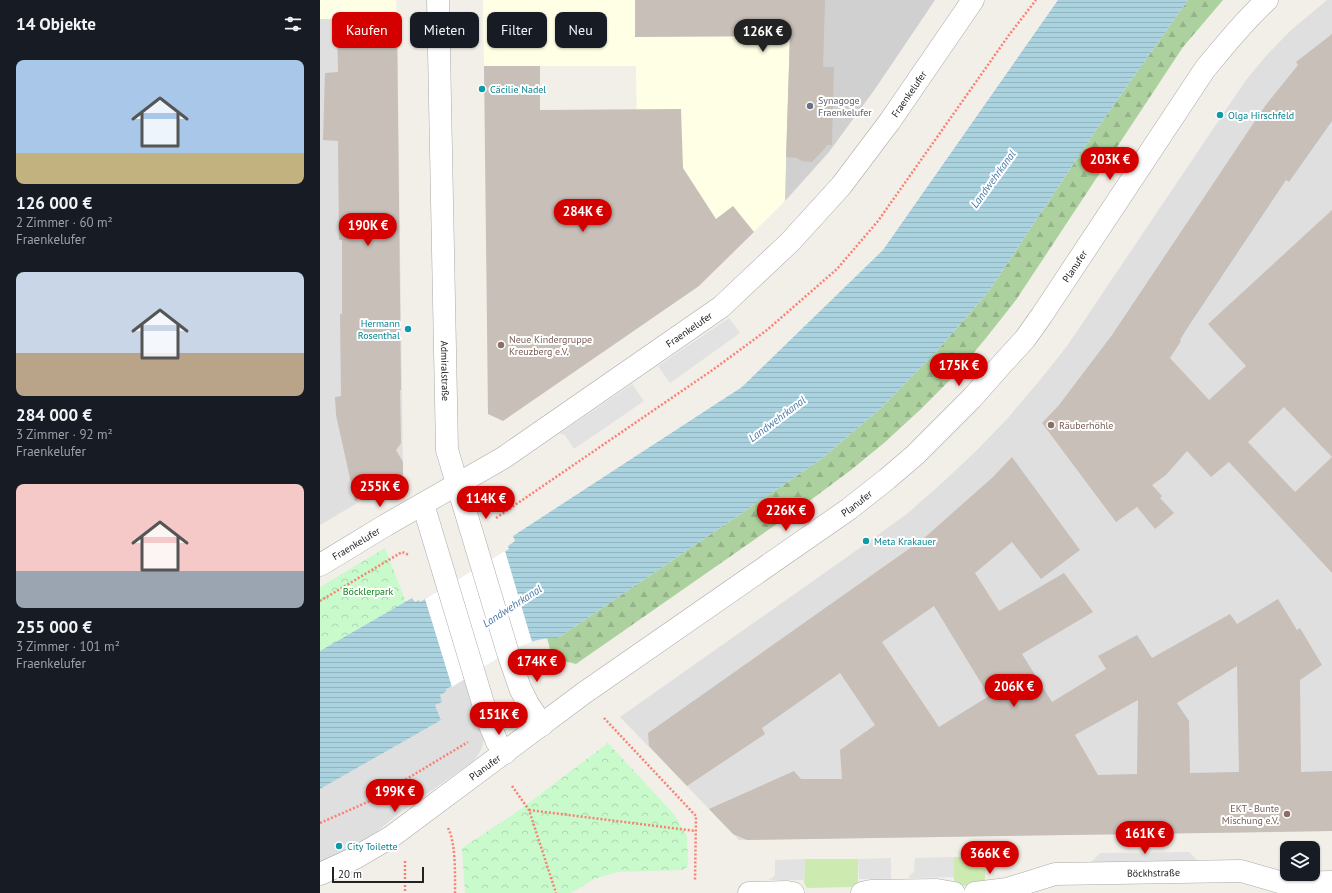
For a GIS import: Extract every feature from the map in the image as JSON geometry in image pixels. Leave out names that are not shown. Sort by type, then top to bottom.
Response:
[{"type":"street","name":"Admiralstraße","points":[[438,0],[447,450],[508,653],[520,688],[528,704],[542,725]]},
{"type":"street","name":"Fraenkelufer","points":[[320,565],[386,525],[503,458],[721,307],[790,242],[841,186],[890,121],[973,0]]},
{"type":"street","name":"Planufer","points":[[320,874],[355,858],[391,837],[588,690],[849,509],[915,455],[972,398],[1024,339],[1042,315],[1205,70],[1225,44],[1249,17],[1267,0]]},
{"type":"street","points":[[424,504],[491,728],[497,742],[505,753]]},
{"type":"street","name":"Böckhstraße","points":[[975,893],[1007,889],[1054,874],[1241,871],[1283,883],[1332,882]]},
{"type":"street","points":[[862,893],[871,891],[937,890],[954,893]]},
{"type":"street","points":[[750,893],[793,893]]},
{"type":"path","points":[[473,534],[523,500]]},
{"type":"path","points":[[320,601],[402,552],[416,558]]},
{"type":"path","points":[[604,718],[696,816],[696,881]]},
{"type":"path","points":[[320,823],[370,801],[456,749]]},
{"type":"path","points":[[512,786],[529,810],[556,893]]},
{"type":"path","points":[[434,806],[450,832],[454,857],[455,893]]},
{"type":"path","points":[[529,810],[696,831]]},
{"type":"path","points":[[405,861],[405,893]]},
{"type":"shaded area","points":[[320,0],[396,0],[397,12],[332,12],[332,19],[320,19]]},
{"type":"shaded area","points":[[483,0],[791,0],[785,201],[699,286],[638,202],[636,66],[484,66]]},
{"type":"shaded area","points":[[791,0],[935,0],[875,89],[829,152],[785,201]]},
{"type":"shaded area","points":[[1327,0],[1332,0],[1332,831],[739,840],[620,717],[908,513],[975,452],[1007,419],[1067,346],[1246,80],[1290,31]]},
{"type":"shaded area","points":[[320,19],[332,19],[332,48],[397,48],[403,476],[320,525]]},
{"type":"shaded area","points":[[729,318],[740,333],[670,383],[658,366]]},
{"type":"shaded area","points":[[632,384],[644,401],[574,449],[565,435],[559,434]]},
{"type":"shaded area","points":[[468,677],[484,738],[482,748],[476,758],[398,814],[355,850],[320,863],[320,789],[441,719],[435,705],[441,694],[447,691],[446,689]]},
{"type":"shaded area","points":[[1189,852],[1201,864],[1088,865],[1100,853]]},
{"type":"shaded area","points":[[954,857],[954,877],[909,878],[909,876],[914,872],[915,858]]},
{"type":"shaded area","points":[[891,858],[891,879],[859,879],[858,859]]},
{"type":"shaded area","points":[[805,859],[804,880],[769,879],[775,875],[775,860]]},
{"type":"green space","points":[[1188,0],[1223,0],[1183,47],[1016,300],[957,373],[884,443],[804,505],[576,664],[552,658],[547,637],[558,638],[820,460],[881,408],[936,352],[989,291],[1094,133]]},
{"type":"green space","name":"Böcklerpark","points":[[385,548],[406,602],[320,651],[320,587]]},
{"type":"green space","points":[[608,743],[673,813],[687,836],[688,866],[683,870],[618,872],[594,879],[571,893],[465,893],[462,848],[514,814]]},
{"type":"green space","points":[[954,857],[985,857],[985,881],[981,885],[958,886],[954,880]]},
{"type":"green space","points":[[805,859],[858,859],[858,885],[854,887],[807,888],[804,883]]},
{"type":"water","name":"Landwehrkanal","points":[[1058,0],[1188,0],[1094,133],[989,291],[936,352],[881,408],[820,460],[558,638],[543,639],[514,649],[446,689],[447,691],[440,695],[442,702],[435,705],[441,720],[320,789],[320,651],[412,598],[415,602],[419,600],[420,602],[509,549],[508,546],[515,541],[513,536],[742,387],[883,250]]},
{"type":"pier","points":[[505,551],[532,642],[513,649],[452,687],[425,599]]},
{"type":"building","points":[[635,0],[825,0],[823,67],[834,67],[832,145],[827,145],[812,162],[786,157],[790,36],[635,37]]},
{"type":"building","points":[[1332,34],[1332,121],[1289,182],[1286,180],[1188,327],[1170,358],[1209,400],[1246,366],[1208,324],[1332,210],[1332,457],[1332,573],[1229,462],[1211,477],[1187,451],[1166,475],[1152,485],[1162,496],[1160,498],[1174,513],[1155,529],[1137,507],[1116,522],[1042,423],[1059,405],[1112,335],[1265,106],[1298,65],[1296,62]],"holes":[[[1284,407],[1332,457],[1295,492],[1248,442]]]},
{"type":"building","points":[[338,48],[397,48],[401,443],[396,450],[403,462],[403,475],[355,501],[336,415],[335,397],[341,396],[340,314],[342,314],[342,240],[339,240],[338,141],[323,140],[325,73],[338,72]]},
{"type":"building","points":[[484,66],[540,66],[540,110],[681,109],[683,168],[716,219],[733,206],[754,232],[699,286],[503,421],[488,414]]},
{"type":"building","points":[[1012,457],[1080,550],[1041,579],[1012,542],[975,573],[999,611],[1064,573],[1093,612],[1022,654],[1052,702],[1106,669],[1098,656],[1137,635],[1152,658],[1230,614],[1237,624],[1278,599],[1297,630],[1300,628],[1322,665],[1300,680],[1301,772],[1332,771],[1332,831],[747,840],[733,834],[709,809],[794,771],[801,779],[842,779],[840,750],[875,725],[840,673],[762,728],[765,734],[687,786],[649,746],[648,733],[923,539],[993,477]],"holes":[[[934,606],[989,696],[939,727],[882,642]],[[1237,666],[1239,772],[1190,773],[1189,721],[1177,703]],[[1138,700],[1137,774],[1098,775],[1075,735]]]},
{"type":"place","name":"Cäcilie Nadel","points":[[482,89]]},
{"type":"place","name":"Synagoge Fraenkelufer","points":[[810,106]]},
{"type":"place","name":"Olga Hirschfeld","points":[[1220,115]]},
{"type":"place","name":"Hermann Rosenthal","points":[[408,329]]},
{"type":"place","name":"Neue Kindergruppe Kreuzberg e.V.","points":[[501,345]]},
{"type":"place","name":"Räuberhöhle","points":[[1051,425]]},
{"type":"place","name":"Meta Krakauer","points":[[866,541]]},
{"type":"place","name":"EKT - Bunte Mischung e.V.","points":[[1287,814]]},
{"type":"place","name":"City Toilette","points":[[339,846]]}]
